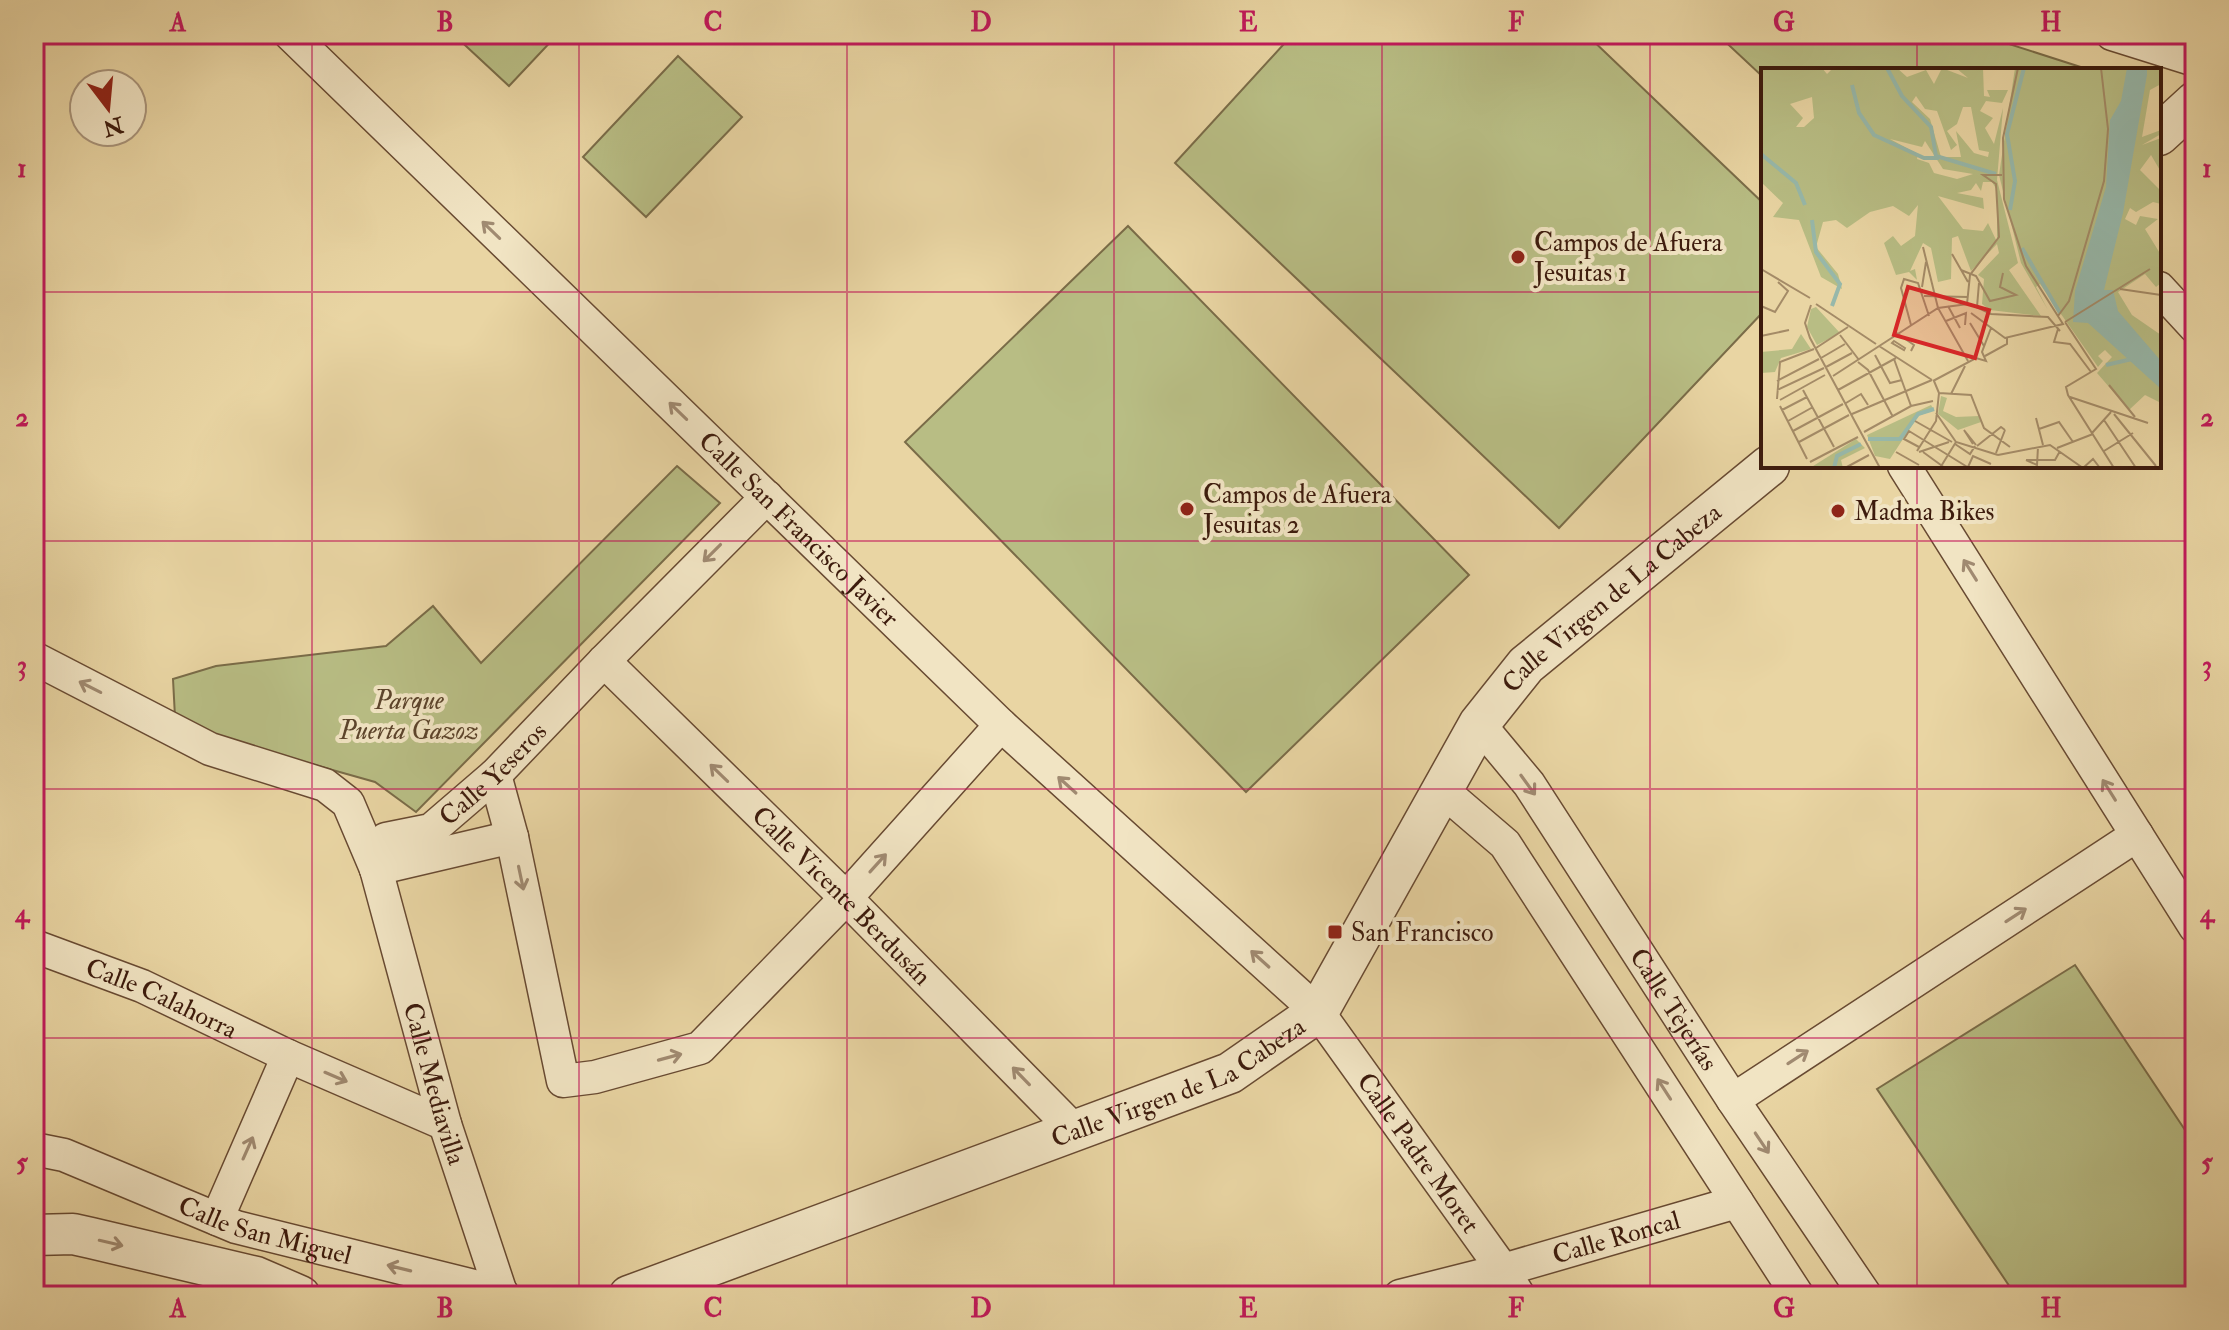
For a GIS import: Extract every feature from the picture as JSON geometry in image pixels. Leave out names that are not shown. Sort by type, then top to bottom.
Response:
[{"type":"street","name":"Calle San Francisco Javier","points":[[290,34],[1001,725],[1318,1012]]},
{"type":"street","points":[[2112,34],[2195,60]]},
{"type":"street","points":[[2161,133],[2195,102]]},
{"type":"street","points":[[2161,290],[2195,327]]},
{"type":"street","name":"Calle Virgen de La Cabeza","points":[[629,1296],[1230,1073],[1318,1012],[1479,724],[1526,665],[1767,468]]},
{"type":"street","points":[[1905,468],[2195,927]]},
{"type":"street","name":"Calle Yeseros","points":[[376,869],[378,851],[386,839],[431,830],[495,775],[767,497]]},
{"type":"street","points":[[34,658],[210,749],[325,785],[348,803],[376,869],[512,837]]},
{"type":"street","name":"Calle Vicente Berdusán","points":[[604,661],[846,898],[1076,1132]]},
{"type":"street","name":"Calle Tejerías","points":[[1479,724],[1529,784],[1733,1100],[1866,1296]]},
{"type":"street","points":[[495,775],[512,837],[563,1081],[595,1077],[700,1048],[846,898],[1001,725]]},
{"type":"street","name":"Calle Tejerías","points":[[1442,790],[1505,844],[1798,1296]]},
{"type":"street","points":[[1733,1100],[2137,835]]},
{"type":"street","name":"Calle Mediavilla","points":[[376,869],[445,1124],[502,1295]]},
{"type":"street","name":"Calle Calahorra","points":[[34,946],[142,986],[288,1056],[445,1124]]},
{"type":"street","name":"Calle Padre Moret","points":[[1318,1012],[1511,1283]]},
{"type":"street","points":[[217,1219],[288,1056]]},
{"type":"street","name":"Calle San Miguel","points":[[34,1149],[64,1155],[236,1227],[502,1295]]},
{"type":"street","name":"Calle Roncal","points":[[1400,1296],[1511,1283],[1737,1202]]},
{"type":"street","points":[[34,1235],[73,1234],[256,1277],[300,1296]]},
{"type":"green space","points":[[453,34],[558,34],[509,86]]},
{"type":"green space","name":"Campos de Afuera Jesuitas 1","points":[[1293,34],[1586,34],[1761,201],[1761,314],[1559,528],[1175,163]]},
{"type":"green space","points":[[1717,34],[1978,34],[2084,68],[1761,68],[1761,75]]},
{"type":"green space","points":[[678,56],[742,117],[646,217],[583,157]]},
{"type":"green space","name":"Campos de Afuera Jesuitas 2","points":[[1128,226],[1469,575],[1246,792],[905,442]]},
{"type":"green space","name":"Parque Puerta Gazoz","points":[[677,466],[720,503],[416,812],[375,782],[198,732],[175,717],[173,679],[216,666],[386,646],[433,606],[481,663]]},
{"type":"green space","points":[[2075,965],[2195,1145],[2195,1296],[2016,1296],[1877,1089]]},
{"type":"place","name":"Campos de Afuera Jesuitas 1","points":[[1518,257]]},
{"type":"place","name":"Campos de Afuera Jesuitas 2","points":[[1187,509]]},
{"type":"place","name":"Madma Bikes","points":[[1838,511]]},
{"type":"place","name":"San Francisco","points":[[1335,932]]}]
